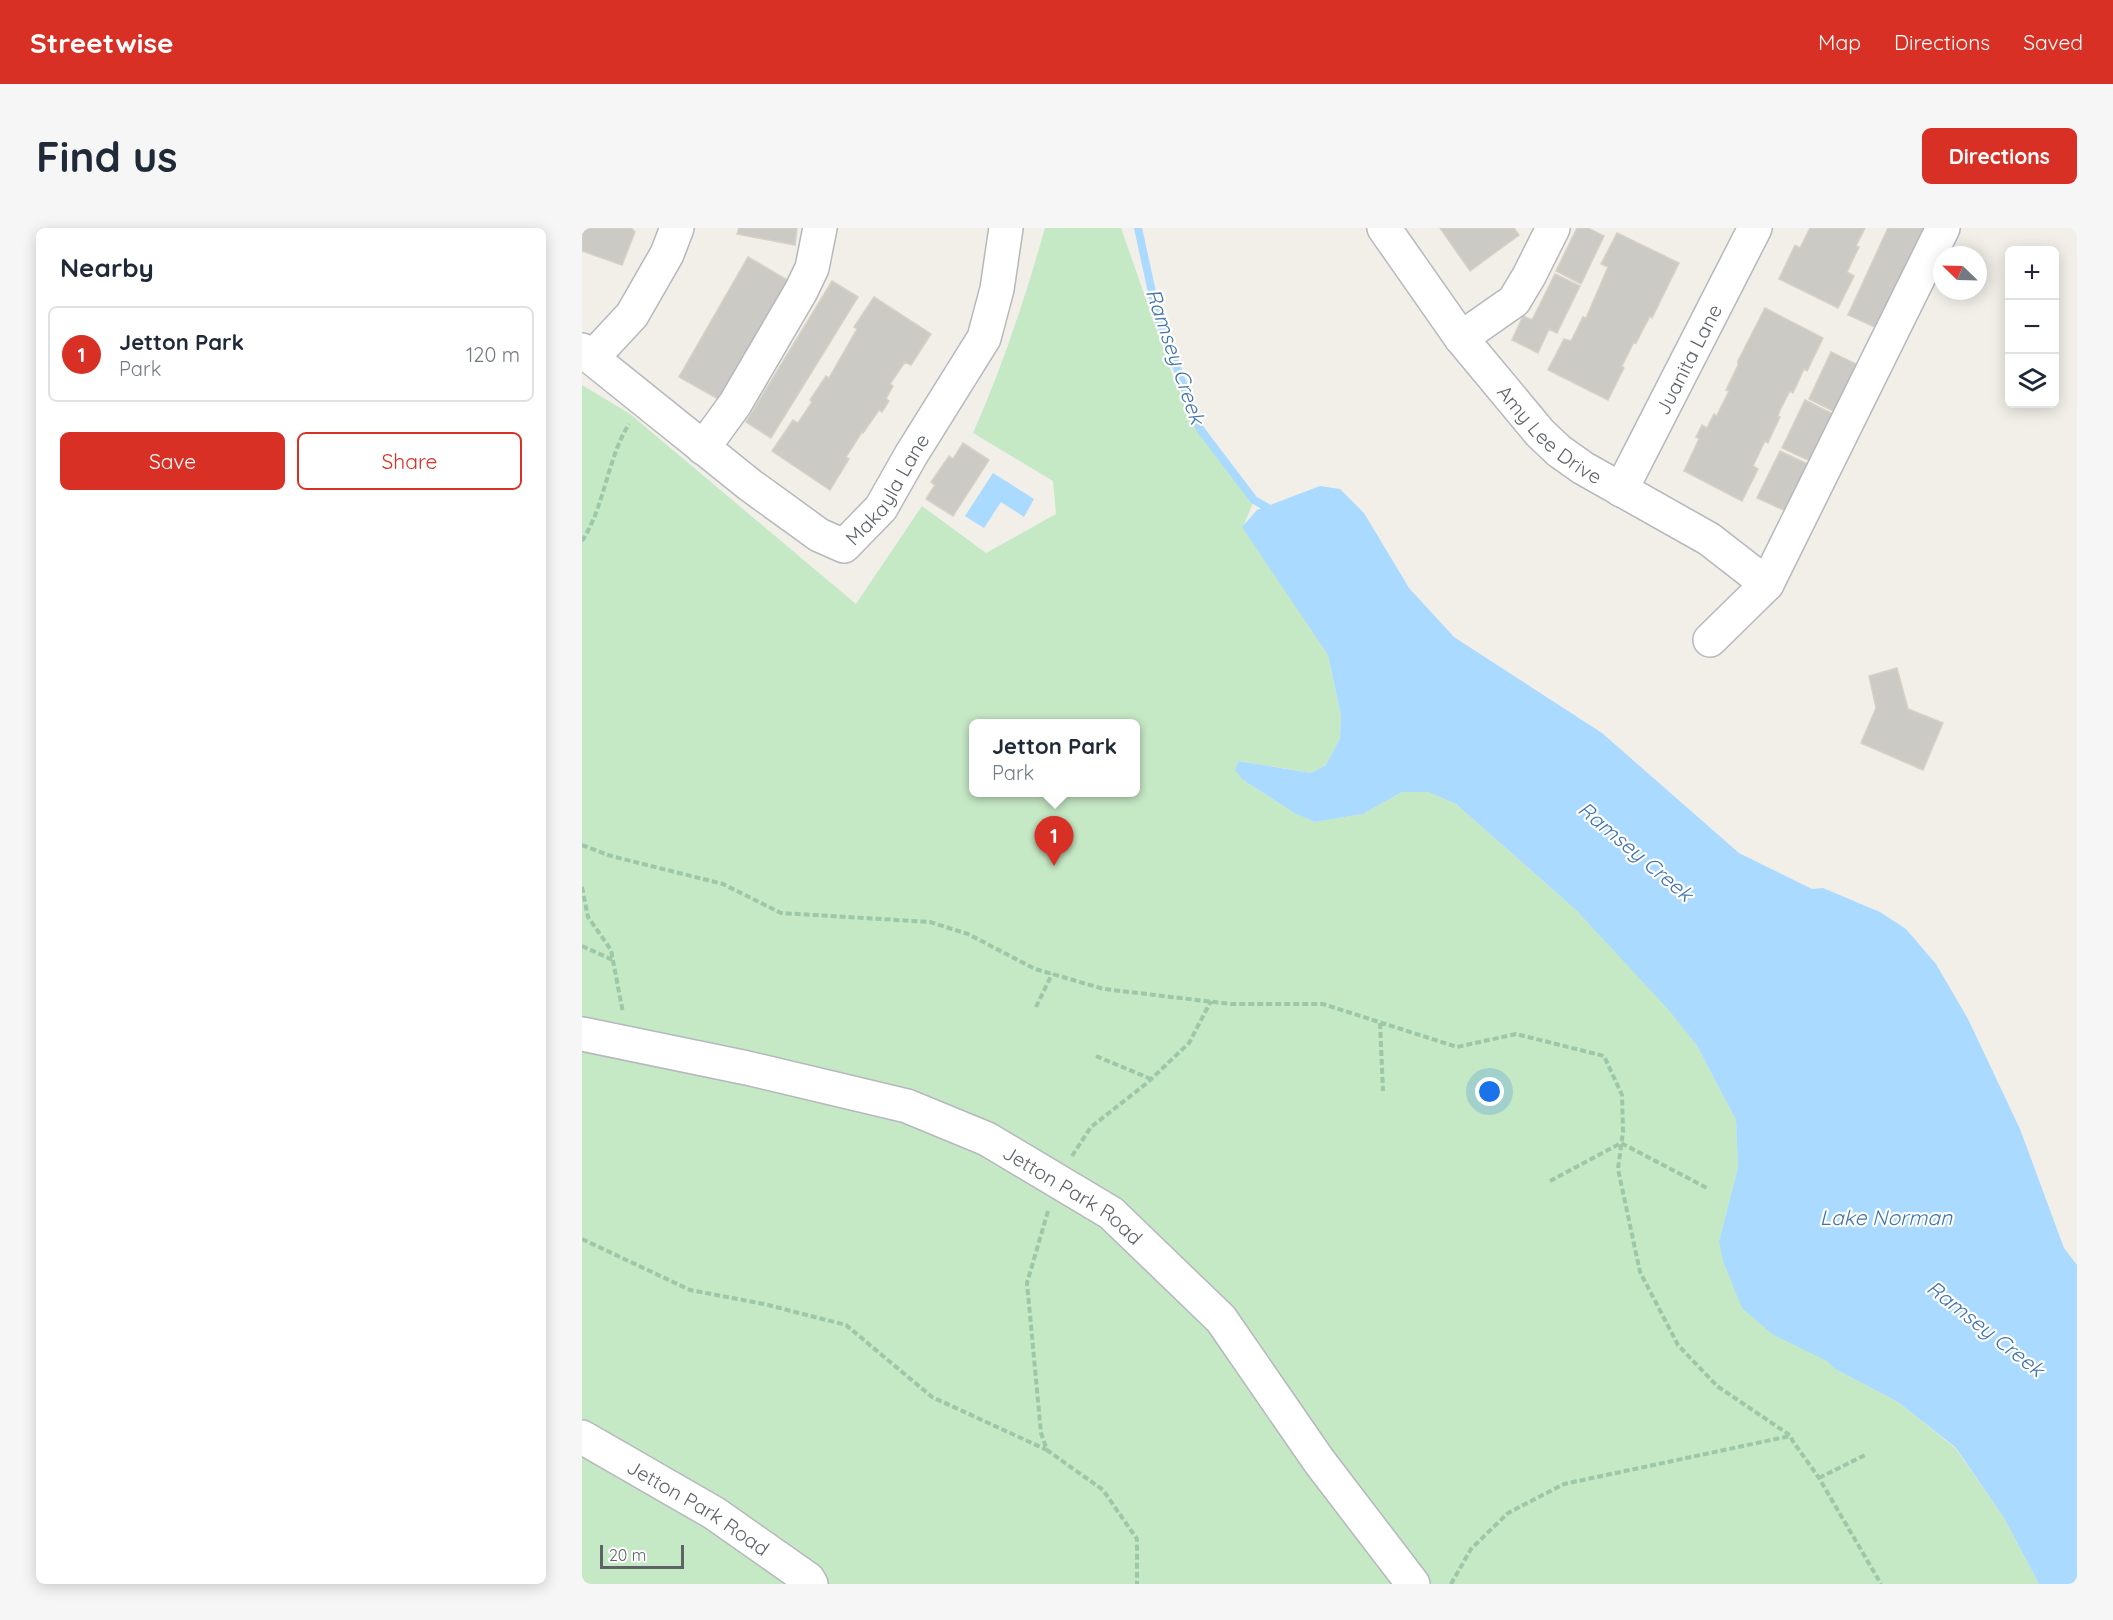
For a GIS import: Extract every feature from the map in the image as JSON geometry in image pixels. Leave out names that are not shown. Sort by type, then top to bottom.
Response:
[{"type":"street","points":[[587,354],[632,315],[667,254],[677,228]]},
{"type":"street","points":[[703,448],[735,404],[801,291],[812,268],[820,228]]},
{"type":"street","name":"Makayla Lane","points":[[587,354],[750,485],[819,535],[844,546],[881,508],[911,455],[984,338],[997,289],[1006,228]]},
{"type":"street","name":"Amy Lee Drive","points":[[1384,228],[1461,338],[1540,432],[1582,468],[1709,538],[1767,584]]},
{"type":"street","points":[[1461,338],[1514,301],[1553,228]]},
{"type":"street","name":"Juanita Lane","points":[[1621,490],[1755,228]]},
{"type":"street","points":[[1710,640],[1767,584],[1943,228]]},
{"type":"street","name":"Jetton Park Road","points":[[582,1034],[747,1068],[907,1106],[987,1139],[1111,1213],[1221,1319],[1319,1461],[1413,1584]]},
{"type":"street","name":"Jetton Park Road","points":[[582,1437],[714,1513],[808,1579],[811,1584]]},
{"type":"path","points":[[582,541],[603,493],[625,430],[644,400]]},
{"type":"path","points":[[582,845],[611,856],[723,884],[781,913],[930,922],[968,934],[1035,969],[1104,989],[1231,1004],[1323,1004],[1456,1047],[1516,1034],[1604,1056],[1622,1095],[1622,1143],[1618,1169],[1641,1272],[1678,1345],[1717,1386],[1791,1436],[1819,1478],[1881,1584]]},
{"type":"path","points":[[582,887],[588,917],[611,950],[622,1004],[626,1043]]},
{"type":"path","points":[[582,946],[613,960]]},
{"type":"path","points":[[1036,1007],[1052,974]]},
{"type":"path","points":[[1047,1450],[1041,1433],[1027,1283],[1056,1180],[1091,1127],[1151,1079],[1189,1043],[1211,1001]]},
{"type":"path","points":[[1380,1022],[1383,1091]]},
{"type":"path","points":[[1096,1056],[1151,1079]]},
{"type":"path","points":[[1550,1181],[1622,1143]]},
{"type":"path","points":[[1622,1143],[1709,1190]]},
{"type":"path","points":[[582,1239],[690,1290],[764,1304],[846,1325],[932,1397],[1047,1450],[1102,1490],[1137,1539],[1137,1584]]},
{"type":"path","points":[[1451,1584],[1471,1549],[1508,1513],[1564,1484],[1791,1436]]},
{"type":"path","points":[[1819,1478],[1867,1454]]},
{"type":"green space","points":[[1045,228],[1121,228],[1177,388],[1254,500],[1243,527],[1328,655],[1341,716],[1340,738],[1326,765],[1311,773],[1240,761],[1243,780],[1296,814],[1315,822],[1363,814],[1402,792],[1428,792],[1456,804],[1576,910],[1668,1008],[1696,1044],[1736,1120],[1738,1167],[1719,1241],[1835,1369],[1898,1402],[1956,1449],[2004,1518],[2039,1584],[582,1584],[582,385],[630,414],[856,604],[922,506],[986,553],[1056,514],[1053,481],[973,433],[1004,357]]},
{"type":"water","points":[[993,473],[1034,499],[1024,517],[1001,502],[984,528],[965,516]]},
{"type":"water","name":"Lake Norman","points":[[1320,486],[1340,489],[1364,513],[1409,588],[1454,637],[1602,733],[1739,853],[1812,889],[1823,888],[1880,912],[1906,929],[1936,964],[1968,1019],[2020,1129],[2064,1248],[2077,1265],[2077,1584],[2039,1584],[2004,1518],[1956,1448],[1898,1402],[1835,1369],[1827,1361],[1772,1334],[1742,1308],[1723,1261],[1719,1241],[1738,1167],[1736,1120],[1696,1044],[1667,1008],[1576,910],[1456,804],[1428,792],[1402,792],[1363,814],[1315,822],[1296,814],[1243,780],[1235,770],[1239,761],[1311,773],[1326,765],[1340,738],[1341,716],[1328,655],[1242,527],[1257,510]]},
{"type":"building","points":[[582,228],[631,228],[635,232],[622,265],[582,251]]},
{"type":"building","points":[[739,228],[797,228],[795,245],[737,234]]},
{"type":"building","points":[[1440,228],[1514,228],[1519,235],[1470,271]]},
{"type":"building","points":[[1577,228],[1588,228],[1604,236],[1581,284],[1556,271]]},
{"type":"building","points":[[1810,228],[1865,228],[1847,272],[1854,276],[1838,308],[1779,279],[1795,245],[1800,248]]},
{"type":"building","points":[[1888,228],[1924,228],[1877,328],[1848,315]]},
{"type":"building","points":[[1617,233],[1679,263],[1652,318],[1650,316],[1636,343],[1634,342],[1608,400],[1548,370],[1564,339],[1571,341],[1583,317],[1586,318],[1608,267],[1601,264]]},
{"type":"building","points":[[748,257],[796,285],[727,404],[679,377]]},
{"type":"building","points":[[1555,274],[1580,286],[1557,333],[1549,329],[1538,353],[1512,340],[1523,316],[1532,320]]},
{"type":"building","points":[[832,281],[858,297],[771,438],[746,422]]},
{"type":"building","points":[[874,297],[931,334],[911,365],[905,362],[890,384],[893,386],[886,399],[889,401],[882,412],[879,410],[862,432],[846,457],[849,459],[830,490],[772,451],[793,420],[798,423],[826,376],[829,378],[857,329],[854,327]]},
{"type":"building","points":[[1765,308],[1823,338],[1807,371],[1804,369],[1793,393],[1790,391],[1780,410],[1778,416],[1780,417],[1768,443],[1765,441],[1753,466],[1758,469],[1742,501],[1684,471],[1699,439],[1696,437],[1702,425],[1707,428],[1714,414],[1717,416],[1729,391],[1726,390],[1738,361]]},
{"type":"building","points":[[1831,352],[1858,365],[1835,412],[1809,399]]},
{"type":"building","points":[[1805,400],[1833,414],[1810,461],[1782,448]]},
{"type":"building","points":[[963,443],[989,460],[953,516],[926,499],[935,485],[931,482],[949,456],[953,459]]},
{"type":"building","points":[[1780,451],[1808,464],[1786,511],[1757,498]]},
{"type":"building","points":[[1897,668],[1908,709],[1943,723],[1923,770],[1861,743],[1876,708],[1869,676]]},
{"type":"waterway","name":"Ramsey Creek","points":[[1138,228],[1157,315],[1200,429],[1254,500],[1275,512]]},
{"type":"place","name":"Jetton Park","points":[[1054,866]]}]
